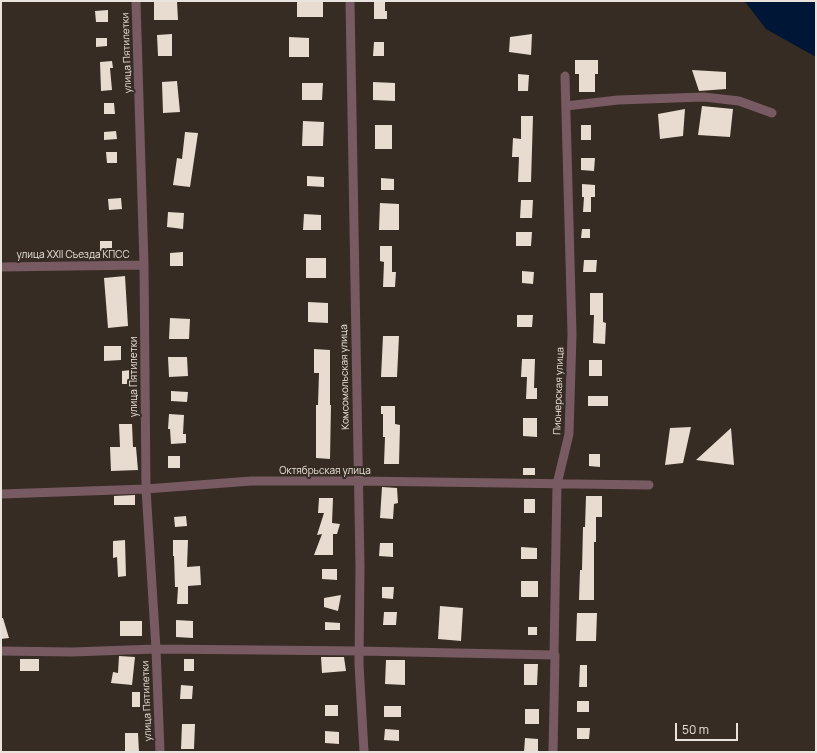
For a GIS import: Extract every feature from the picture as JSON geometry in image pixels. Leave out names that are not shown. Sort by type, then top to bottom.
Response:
[{"type":"street","name":"улица Пятилетки","points":[[136,1],[144,265],[146,489],[156,649],[160,752]]},
{"type":"street","name":"Комсомольская улица","points":[[350,1],[360,566],[359,650],[364,752]]},
{"type":"street","name":"Пионерская улица","points":[[554,752],[557,484],[569,434],[572,334],[565,76]]},
{"type":"street","points":[[566,106],[618,100],[704,97],[739,101],[772,113]]},
{"type":"street","name":"улица XXII Съезда КПСС","points":[[1,266],[144,265]]},
{"type":"street","name":"Октябрьская улица","points":[[1,494],[146,489],[251,481],[358,481],[648,486]]},
{"type":"street","points":[[1,651],[72,652],[156,649],[359,650],[554,655]]},
{"type":"water","points":[[742,1],[816,1],[816,57],[766,29],[746,3]]},
{"type":"building","points":[[154,1],[177,1],[178,20],[154,20]]},
{"type":"building","points":[[297,1],[323,1],[323,17],[297,17]]},
{"type":"building","points":[[374,1],[385,1],[387,19],[374,19]]},
{"type":"building","points":[[108,10],[108,22],[96,22],[95,11]]},
{"type":"building","points":[[172,34],[172,56],[158,56],[157,35]]},
{"type":"building","points":[[532,34],[531,55],[509,52],[510,37]]},
{"type":"building","points":[[289,37],[309,38],[309,57],[289,57]]},
{"type":"building","points":[[96,38],[107,38],[107,46],[96,47]]},
{"type":"building","points":[[374,42],[384,42],[384,56],[373,56]]},
{"type":"building","points":[[575,60],[598,60],[598,74],[595,74],[595,92],[579,92],[579,74],[575,74]]},
{"type":"building","points":[[112,61],[113,68],[110,68],[112,90],[101,91],[100,62]]},
{"type":"building","points":[[692,70],[726,72],[726,89],[699,91]]},
{"type":"building","points":[[518,74],[529,75],[528,91],[518,91]]},
{"type":"building","points":[[177,81],[180,112],[163,113],[162,82]]},
{"type":"building","points":[[373,82],[395,83],[395,101],[373,100]]},
{"type":"building","points":[[302,83],[323,83],[322,100],[302,100]]},
{"type":"building","points":[[104,103],[114,103],[115,114],[104,114]]},
{"type":"building","points":[[702,106],[733,109],[730,137],[698,135]]},
{"type":"building","points":[[685,109],[683,136],[660,139],[658,114]]},
{"type":"building","points":[[521,116],[533,116],[531,182],[518,182],[519,157],[512,157],[513,138],[521,139]]},
{"type":"building","points":[[303,121],[324,122],[323,146],[302,146]]},
{"type":"building","points":[[375,125],[392,125],[392,149],[375,149]]},
{"type":"building","points":[[581,125],[591,125],[591,140],[581,140]]},
{"type":"building","points":[[116,131],[117,139],[104,140],[104,132]]},
{"type":"building","points":[[185,132],[198,133],[190,187],[173,185],[177,158],[182,159]]},
{"type":"building","points":[[106,152],[117,152],[117,163],[107,163]]},
{"type":"building","points":[[581,158],[595,158],[594,171],[581,170]]},
{"type":"building","points":[[307,176],[324,177],[324,187],[307,186]]},
{"type":"building","points":[[381,178],[394,179],[394,190],[381,190]]},
{"type":"building","points":[[582,184],[595,185],[595,197],[591,197],[591,212],[583,212],[584,197],[582,197]]},
{"type":"building","points":[[121,198],[122,209],[109,210],[108,199]]},
{"type":"building","points":[[521,200],[533,200],[532,218],[520,218]]},
{"type":"building","points":[[380,203],[399,204],[399,230],[379,230]]},
{"type":"building","points":[[168,212],[184,213],[183,229],[167,227]]},
{"type":"building","points":[[304,214],[321,215],[321,230],[303,230]]},
{"type":"building","points":[[582,229],[590,229],[590,238],[581,238]]},
{"type":"building","points":[[516,232],[532,232],[531,246],[516,246]]},
{"type":"building","points":[[100,241],[112,241],[112,251],[100,252]]},
{"type":"building","points":[[380,246],[392,246],[392,272],[396,272],[395,287],[383,287],[384,262],[380,261]]},
{"type":"building","points":[[183,252],[183,266],[170,266],[170,253]]},
{"type":"building","points":[[306,258],[326,258],[326,278],[306,278]]},
{"type":"building","points":[[584,260],[597,260],[596,272],[583,272]]},
{"type":"building","points":[[522,271],[534,272],[533,284],[522,283]]},
{"type":"building","points":[[125,276],[128,326],[108,328],[104,278]]},
{"type":"building","points":[[590,293],[603,293],[603,322],[606,323],[605,344],[593,343],[594,315],[590,315]]},
{"type":"building","points":[[308,302],[328,303],[328,323],[308,322]]},
{"type":"building","points":[[517,315],[533,315],[532,327],[517,327]]},
{"type":"building","points":[[170,318],[190,319],[189,339],[169,339]]},
{"type":"building","points":[[383,336],[399,336],[397,377],[381,377]]},
{"type":"building","points":[[104,346],[121,346],[121,360],[104,361]]},
{"type":"building","points":[[314,349],[330,350],[330,459],[316,458],[316,405],[318,405],[319,373],[314,373]]},
{"type":"building","points":[[168,357],[187,357],[188,376],[169,377]]},
{"type":"building","points":[[522,359],[535,359],[534,388],[537,388],[537,399],[526,399],[527,377],[521,377]]},
{"type":"building","points":[[589,360],[602,360],[602,376],[589,376]]},
{"type":"building","points":[[131,370],[132,384],[122,384],[122,371]]},
{"type":"building","points":[[171,391],[188,392],[187,402],[171,401]]},
{"type":"building","points":[[588,396],[608,396],[608,406],[588,406]]},
{"type":"building","points":[[381,406],[395,406],[395,424],[400,425],[399,464],[384,464],[385,437],[383,437],[383,414],[381,414]]},
{"type":"building","points":[[169,414],[184,415],[183,434],[186,434],[186,443],[171,444],[170,429],[168,429]]},
{"type":"building","points":[[523,418],[537,418],[537,437],[523,436]]},
{"type":"building","points":[[119,424],[132,424],[133,447],[136,447],[138,470],[111,471],[110,447],[120,447]]},
{"type":"building","points":[[691,427],[683,463],[665,465],[670,428]]},
{"type":"building","points":[[731,428],[734,465],[696,460]]},
{"type":"building","points":[[589,454],[600,454],[600,467],[589,466]]},
{"type":"building","points":[[168,456],[180,456],[180,468],[168,468]]},
{"type":"building","points":[[523,468],[535,468],[535,475],[523,475]]},
{"type":"building","points":[[382,487],[397,488],[398,503],[394,504],[393,519],[380,518]]},
{"type":"building","points":[[135,495],[135,505],[114,505],[114,496]]},
{"type":"building","points":[[586,496],[602,496],[602,517],[596,517],[596,542],[594,542],[594,600],[579,600]]},
{"type":"building","points":[[319,498],[333,498],[332,523],[340,524],[337,534],[333,534],[333,555],[314,555],[322,534],[317,535],[324,513],[318,513]]},
{"type":"building","points":[[524,499],[535,499],[535,513],[524,513]]},
{"type":"building","points":[[186,516],[187,526],[175,527],[174,517]]},
{"type":"building","points":[[125,540],[126,576],[118,577],[117,557],[113,558],[113,541]]},
{"type":"building","points":[[173,540],[188,540],[187,567],[200,566],[201,585],[188,586],[188,604],[177,604],[178,587],[175,587]]},
{"type":"building","points":[[380,543],[393,543],[393,557],[379,556]]},
{"type":"building","points":[[521,547],[537,548],[537,559],[521,559]]},
{"type":"building","points":[[322,569],[337,569],[337,580],[322,579]]},
{"type":"building","points":[[521,581],[538,581],[538,597],[521,597]]},
{"type":"building","points":[[382,587],[394,587],[393,599],[382,598]]},
{"type":"building","points":[[341,595],[338,611],[324,607],[324,598]]},
{"type":"building","points":[[440,606],[463,608],[461,641],[438,639]]},
{"type":"building","points":[[384,612],[397,612],[396,625],[383,625]]},
{"type":"building","points":[[577,613],[597,613],[596,641],[576,641]]},
{"type":"building","points":[[1,618],[3,618],[9,638],[1,639]]},
{"type":"building","points":[[176,620],[193,621],[193,638],[176,637]]},
{"type":"building","points":[[120,621],[142,621],[142,636],[120,636]]},
{"type":"building","points":[[325,622],[340,623],[340,630],[325,630]]},
{"type":"building","points":[[528,627],[537,627],[537,635],[528,635]]},
{"type":"building","points":[[119,656],[135,657],[132,685],[111,683],[113,672],[118,673]]},
{"type":"building","points":[[321,657],[344,657],[346,671],[322,673]]},
{"type":"building","points":[[20,659],[39,659],[39,671],[20,671]]},
{"type":"building","points":[[184,659],[194,659],[194,671],[184,671]]},
{"type":"building","points":[[386,660],[405,660],[405,685],[385,684]]},
{"type":"building","points":[[524,664],[538,664],[537,685],[524,685]]},
{"type":"building","points":[[580,665],[587,665],[587,687],[579,687]]},
{"type":"building","points":[[181,685],[193,686],[192,699],[180,699]]},
{"type":"building","points":[[132,692],[140,692],[140,707],[132,707]]},
{"type":"building","points":[[577,701],[589,701],[589,712],[577,712]]},
{"type":"building","points":[[325,705],[338,705],[338,716],[325,716]]},
{"type":"building","points":[[384,706],[401,706],[401,717],[384,717]]},
{"type":"building","points":[[525,709],[539,709],[539,724],[525,724]]},
{"type":"building","points":[[182,724],[195,724],[194,749],[181,749]]},
{"type":"building","points":[[577,728],[590,728],[589,739],[577,739]]},
{"type":"building","points":[[385,729],[399,730],[399,741],[384,740]]},
{"type":"building","points":[[325,731],[339,732],[339,744],[325,743]]},
{"type":"building","points":[[125,733],[138,733],[139,752],[125,752]]},
{"type":"building","points":[[525,738],[538,739],[538,752],[524,752]]}]
